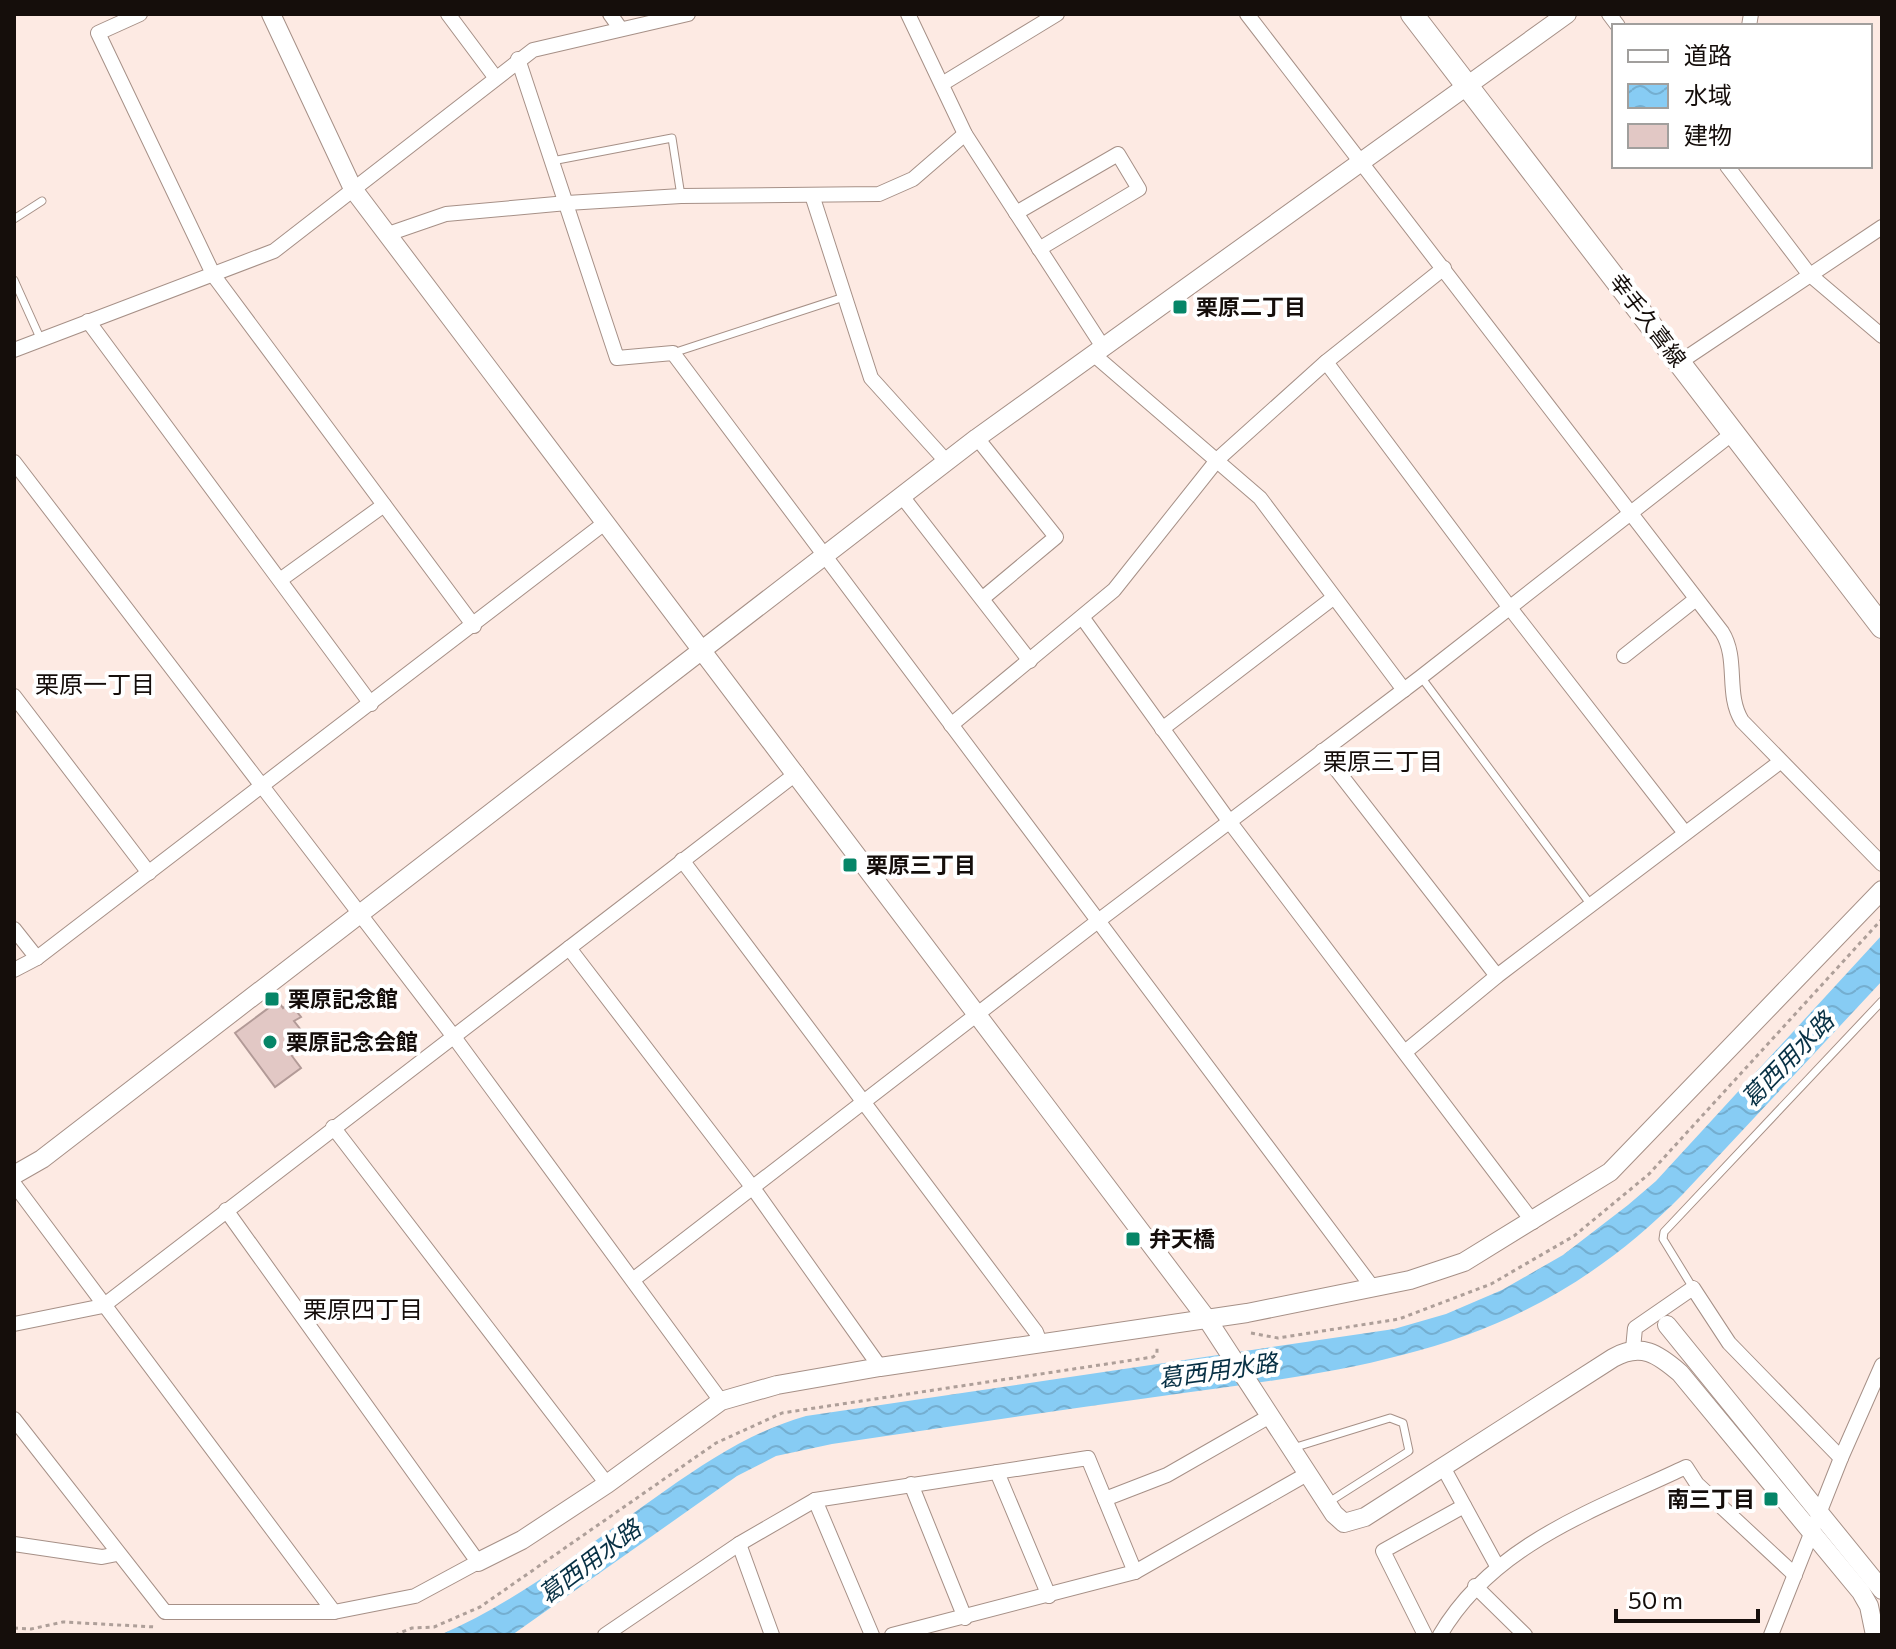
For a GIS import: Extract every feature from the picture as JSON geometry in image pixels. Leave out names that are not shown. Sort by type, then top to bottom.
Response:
[{"type":"main road","name":"幸手久喜線","points":[[1412,14],[1882,627]]},
{"type":"street","points":[[140,14],[98,33],[214,276],[474,626]]},
{"type":"street","points":[[271,14],[353,189],[1207,1319],[1327,1504],[1344,1523],[1353,1523],[1613,1358],[1633,1349],[1660,1356],[1680,1373],[1869,1606],[1875,1635]]},
{"type":"street","points":[[448,14],[495,77]]},
{"type":"street","points":[[610,14],[620,28]]},
{"type":"street","points":[[14,350],[274,251],[533,50],[688,14]]},
{"type":"street","points":[[908,14],[965,134],[1039,249],[1098,351],[1260,498],[1404,690]]},
{"type":"street","points":[[942,84],[1057,14]]},
{"type":"street","points":[[1247,14],[1726,640],[1736,712],[1780,762],[1882,864]]},
{"type":"street","points":[[14,1175],[42,1159],[946,461],[1360,159],[1567,14]]},
{"type":"street","points":[[518,59],[567,203],[582,262],[617,358],[673,353],[1373,1288]]},
{"type":"street","points":[[388,234],[446,214],[567,203],[681,196],[879,194],[913,179],[965,134]]},
{"type":"street","points":[[1016,213],[1118,154],[1139,189],[1039,249]]},
{"type":"street","points":[[1729,168],[1809,274],[1882,336]]},
{"type":"street","points":[[812,195],[871,378],[946,461]]},
{"type":"street","points":[[1680,362],[1882,227]]},
{"type":"street","points":[[951,725],[1114,590],[1218,459],[1326,362],[1444,268]]},
{"type":"street","points":[[88,321],[371,704]]},
{"type":"street","points":[[1326,362],[1510,608],[1685,833]]},
{"type":"street","points":[[634,1279],[1098,921],[1421,677],[1733,433]]},
{"type":"street","points":[[977,438],[1056,537],[983,598]]},
{"type":"street","points":[[16,467],[361,913],[634,1279],[721,1401]]},
{"type":"street","points":[[901,495],[1030,661]]},
{"type":"street","points":[[280,580],[384,505]]},
{"type":"street","points":[[14,970],[37,958],[606,522]]},
{"type":"street","points":[[1162,729],[1333,598]]},
{"type":"street","points":[[1624,656],[1696,599]]},
{"type":"street","points":[[1082,617],[1229,821],[1533,1222]]},
{"type":"street","points":[[14,696],[149,873]]},
{"type":"street","points":[[1322,751],[1497,976]]},
{"type":"street","points":[[1405,1052],[1497,976],[1780,762]]},
{"type":"street","points":[[14,1324],[103,1306],[797,773]]},
{"type":"street","points":[[682,860],[1036,1332],[1041,1345]]},
{"type":"street","points":[[14,1419],[165,1612],[334,1612],[415,1596],[522,1540],[607,1484],[721,1401],[777,1385],[1207,1319],[1373,1288],[1445,1271],[1533,1222],[1610,1172],[1882,890]]},
{"type":"street","points":[[14,929],[37,958]]},
{"type":"street","points":[[569,948],[753,1188],[880,1367]]},
{"type":"street","points":[[333,1127],[607,1484]]},
{"type":"street","points":[[14,1184],[334,1612]]},
{"type":"street","points":[[226,1210],[478,1562]]},
{"type":"street","points":[[1633,1349],[1635,1328],[1693,1288],[1729,1343],[1841,1458]]},
{"type":"street","points":[[1667,1325],[1882,1590]]},
{"type":"street","points":[[1771,1635],[1841,1458],[1882,1365]]},
{"type":"street","points":[[1105,1499],[1167,1475],[1270,1416]]},
{"type":"street","points":[[605,1635],[739,1544],[815,1500],[1088,1458],[1135,1572]]},
{"type":"street","points":[[1443,1467],[1497,1566]]},
{"type":"street","points":[[1440,1635],[1475,1586],[1497,1566],[1550,1530],[1686,1467],[1697,1484],[1795,1575]]},
{"type":"street","points":[[997,1472],[1049,1596]]},
{"type":"street","points":[[892,1635],[1135,1572],[1307,1474]]},
{"type":"street","points":[[911,1484],[965,1618]]},
{"type":"street","points":[[815,1500],[872,1635]]},
{"type":"street","points":[[1425,1635],[1383,1551],[1464,1506]]},
{"type":"street","points":[[14,1544],[102,1557],[117,1554]]},
{"type":"street","points":[[739,1544],[772,1635]]},
{"type":"street","points":[[1475,1586],[1520,1633]]},
{"type":"lane","points":[[552,161],[672,138],[681,196]]},
{"type":"lane","points":[[14,219],[42,201]]},
{"type":"lane","points":[[14,280],[41,340]]},
{"type":"lane","points":[[673,353],[846,296]]},
{"type":"lane","points":[[1421,677],[1591,905]]},
{"type":"lane","points":[[1693,1288],[1663,1239],[1664,1232],[1882,1001]]},
{"type":"lane","points":[[1291,1449],[1390,1418],[1403,1423],[1409,1451],[1327,1504]]},
{"type":"path","points":[[395,1635],[412,1628],[434,1627],[480,1607],[716,1443],[782,1413],[1153,1357],[1157,1354],[1156,1338]]},
{"type":"path","points":[[14,1628],[31,1629],[63,1622],[165,1627]]},
{"type":"water","name":"葛西用水路","points":[[1882,935],[1882,981],[1683,1194],[1624,1247],[1564,1289],[1502,1321],[1438,1345],[1304,1376],[832,1444],[776,1456],[737,1476],[512,1635],[440,1635],[528,1587],[716,1457],[787,1422],[806,1416],[1394,1329],[1446,1314],[1502,1290],[1563,1255],[1656,1181]]},
{"type":"building","name":"栗原記念会館","points":[[278,1001],[283,1008],[290,1003],[301,1017],[294,1021],[301,1030],[293,1036],[302,1048],[292,1056],[301,1068],[275,1087],[235,1033]]},
{"type":"place","name":"栗原二丁目","points":[[1180,307]]},
{"type":"place","name":"栗原三丁目","points":[[850,865]]},
{"type":"place","name":"栗原記念館","points":[[272,999]]},
{"type":"place","name":"栗原記念会館","points":[[270,1042]]},
{"type":"place","name":"弁天橋","points":[[1133,1239]]},
{"type":"place","name":"南三丁目","points":[[1771,1499]]},
{"type":"district","name":"栗原一丁目","points":[[95,685]]},
{"type":"district","name":"栗原三丁目","points":[[1383,762]]},
{"type":"district","name":"栗原四丁目","points":[[363,1310]]}]
